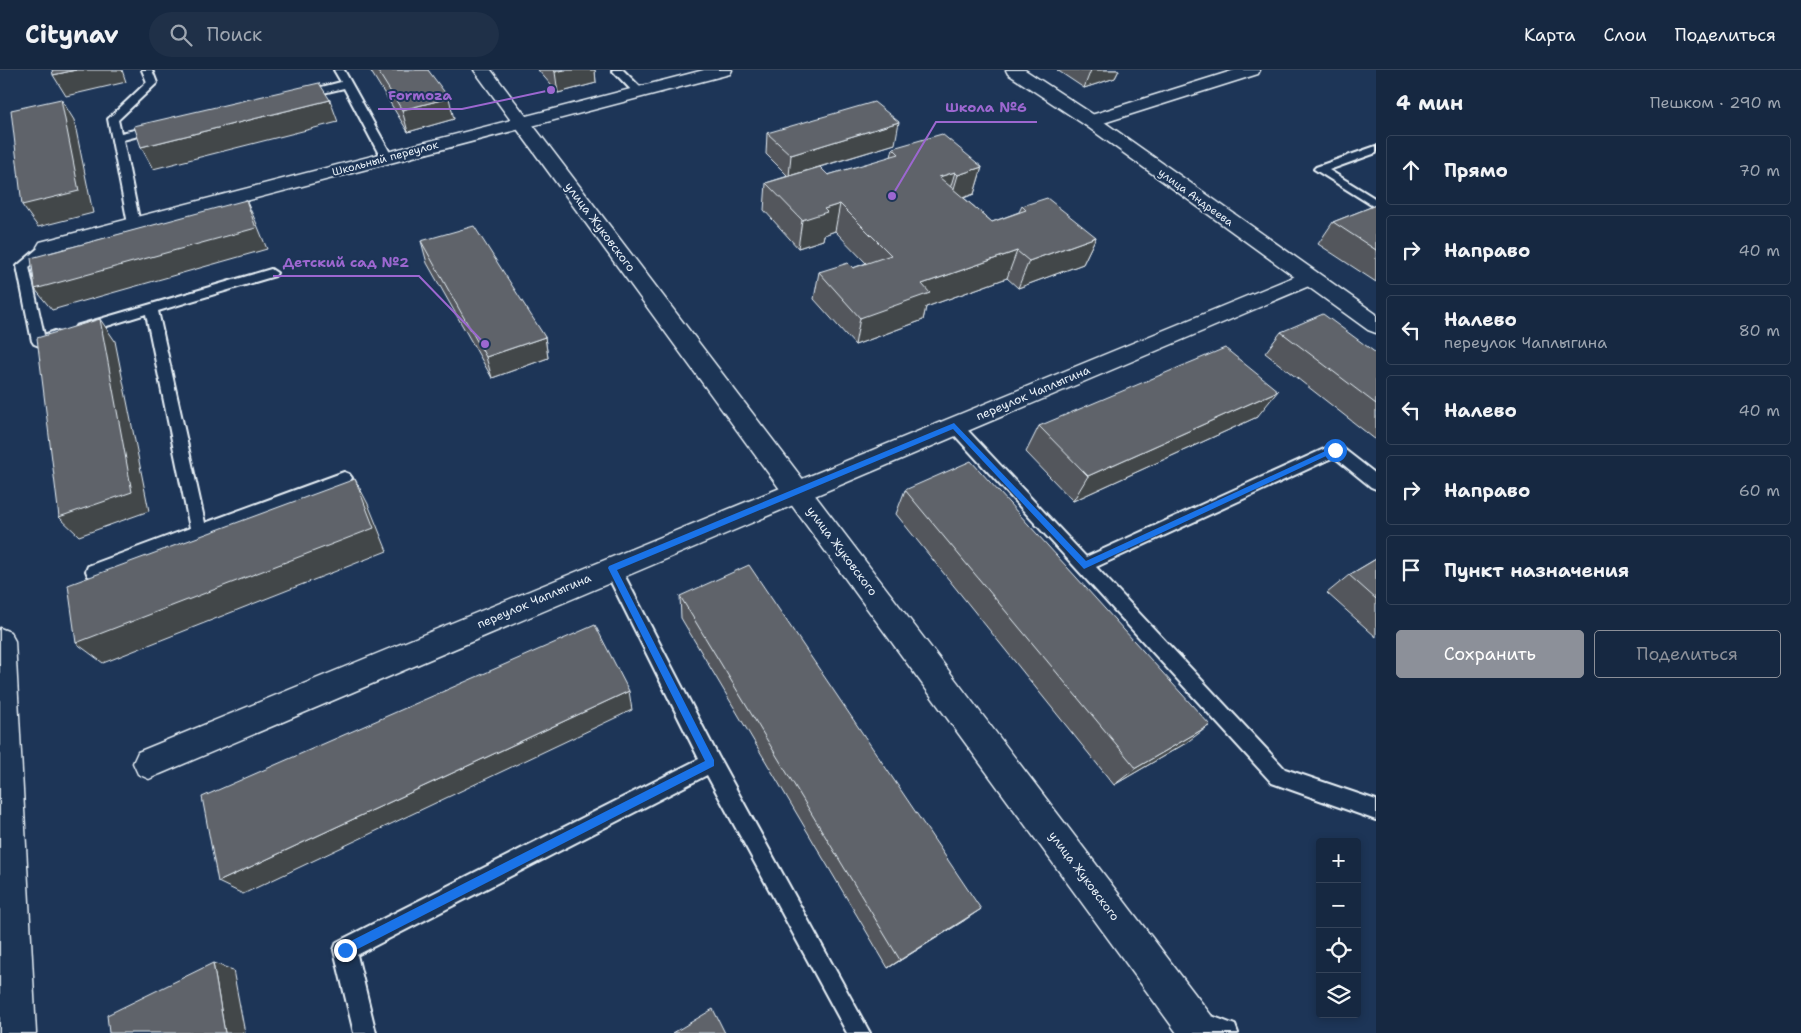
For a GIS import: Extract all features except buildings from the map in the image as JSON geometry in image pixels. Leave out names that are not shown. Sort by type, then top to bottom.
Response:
[{"type":"street","name":"улица Жуковского","points":[[482,70],[798,491],[1195,1026]]},
{"type":"street","name":"Школьный переулок","points":[[47,247],[724,70]]},
{"type":"street","name":"улица Андреева","points":[[1014,70],[1091,121],[1376,325]]},
{"type":"street","points":[[1091,121],[1252,70]]},
{"type":"street","name":"переулок Чаплыгина","points":[[149,763],[1308,278]]},
{"type":"street","points":[[0,641],[17,1033]]},
{"type":"lane","points":[[134,224],[112,119],[152,83],[147,70]]},
{"type":"lane","points":[[339,70],[387,158]]},
{"type":"lane","points":[[617,70],[638,92]]},
{"type":"lane","points":[[289,98],[346,84]]},
{"type":"lane","points":[[116,138],[164,127]]},
{"type":"lane","points":[[1376,149],[1320,169],[1376,204]]},
{"type":"lane","points":[[47,247],[23,266],[39,341],[271,273]]},
{"type":"lane","points":[[151,308],[199,532]]},
{"type":"lane","points":[[954,425],[1279,776],[1376,810]]},
{"type":"lane","points":[[1084,565],[1335,450],[1376,483]]},
{"type":"lane","points":[[94,572],[344,478]]},
{"type":"lane","points":[[612,568],[711,763],[859,1033]]},
{"type":"lane","points":[[365,1033],[345,950],[711,763]]},
{"type":"lane","points":[[1195,1026],[1227,1033]]},
{"type":"place","name":"Formoza","points":[[551,90]]},
{"type":"place","name":"Школа №6","points":[[892,196]]},
{"type":"place","name":"Детский сад №2","points":[[485,344]]},
{"type":"route","points":[[345,950],[711,763],[612,568],[954,425],[1084,565],[1335,450]]}]
